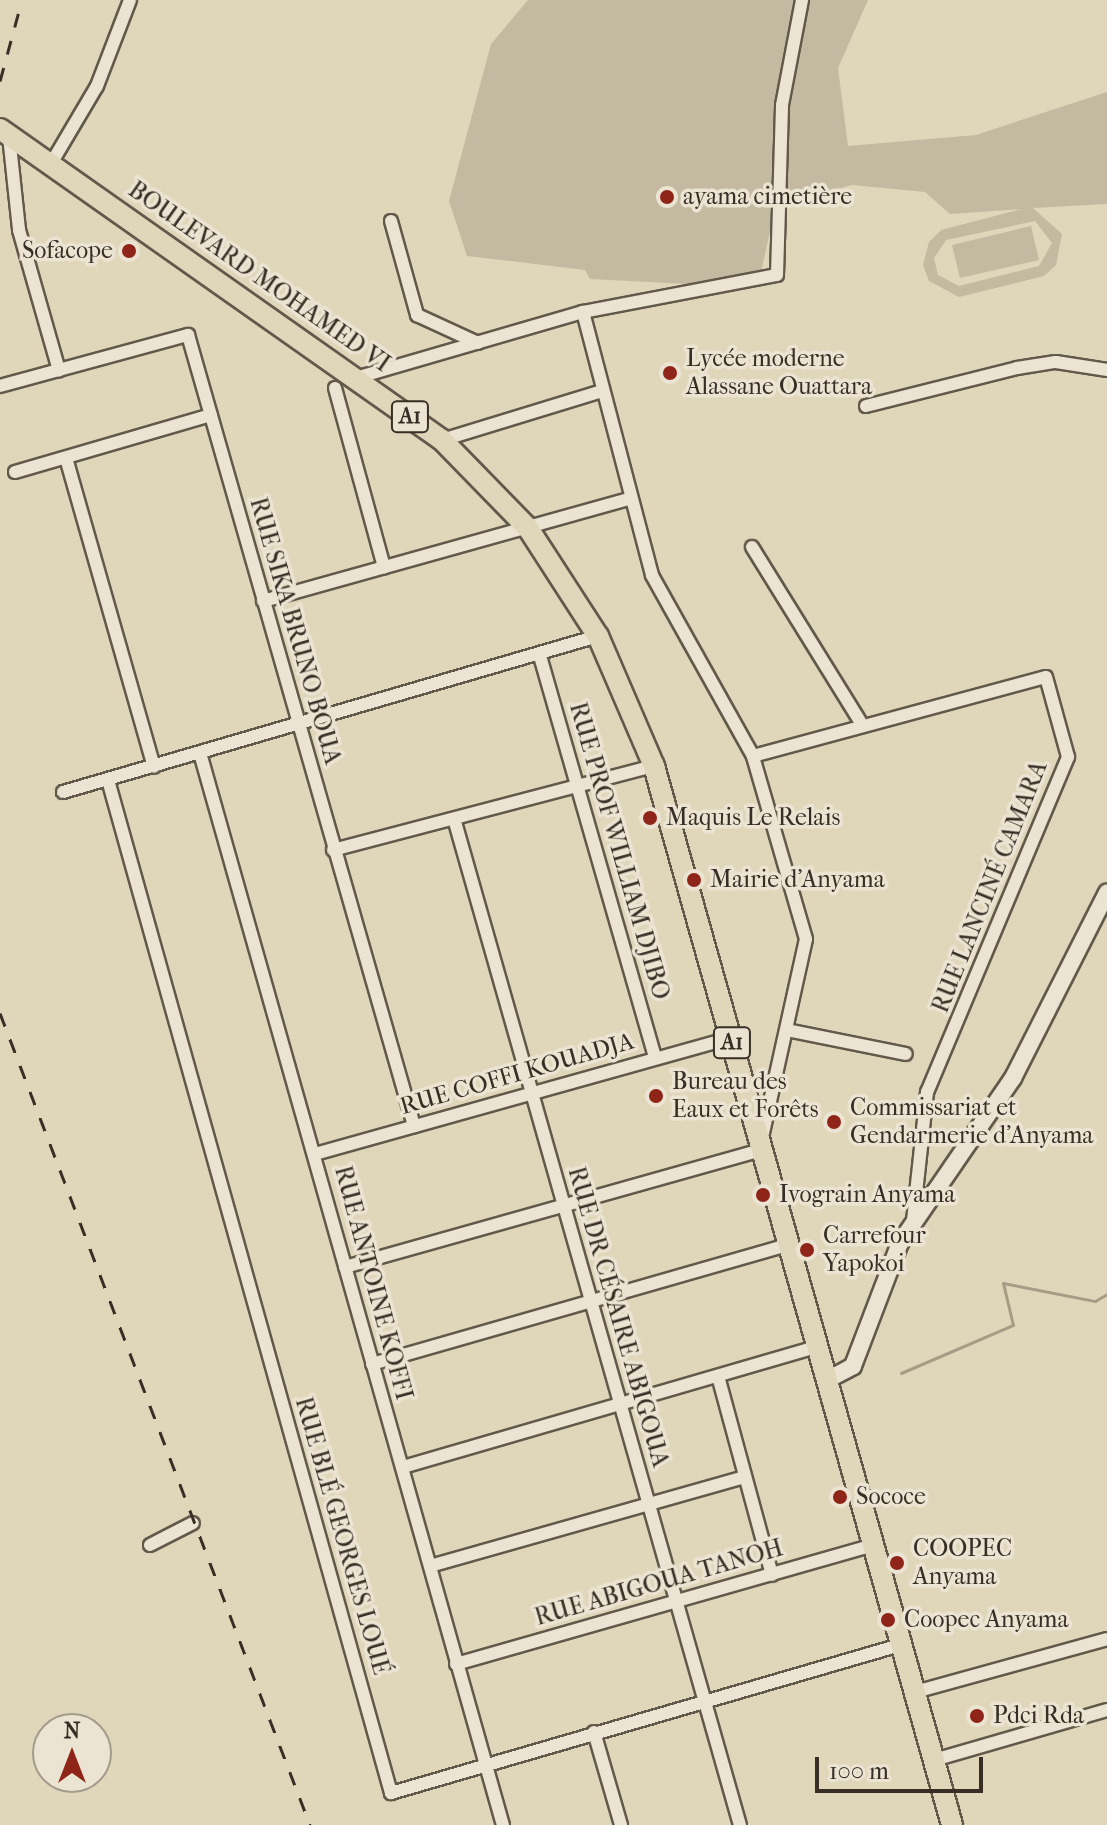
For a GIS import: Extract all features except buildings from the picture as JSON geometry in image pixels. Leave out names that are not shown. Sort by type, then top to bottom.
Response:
[{"type":"main road","name":"BOULEVARD MOHAMED VI","points":[[3,132],[52,162],[359,377],[442,440],[528,528],[598,636],[654,766],[731,1038],[759,1151],[829,1379],[952,1825]]},
{"type":"street","points":[[52,162],[97,86],[130,0]]},
{"type":"street","points":[[359,377],[583,312],[777,275],[782,105],[802,0]]},
{"type":"street","points":[[3,132],[19,230],[59,370]]},
{"type":"street","points":[[391,221],[417,315],[478,343]]},
{"type":"street","points":[[345,1267],[759,1151],[806,939],[753,756],[652,575],[599,392],[583,312]]},
{"type":"street","name":"RUE SIKA BRUNO BOUA","points":[[0,386],[188,335],[414,1126]]},
{"type":"street","points":[[866,406],[1017,368],[1056,362],[1107,370]]},
{"type":"street","points":[[335,388],[384,567]]},
{"type":"street","points":[[442,440],[599,392]]},
{"type":"street","points":[[15,472],[211,415]]},
{"type":"street","points":[[66,458],[154,767]]},
{"type":"street","points":[[263,601],[629,499]]},
{"type":"street","points":[[752,547],[860,721]]},
{"type":"street","points":[[63,792],[540,656],[598,636]]},
{"type":"street","name":"RUE PROF WILLIAM DJIBO","points":[[540,656],[655,1058]]},
{"type":"street","name":"RUE LANCINÉ CAMARA","points":[[753,756],[860,721],[1046,677],[1068,757],[927,1092],[913,1222]]},
{"type":"street","name":"RUE ANTOINE KOFFI","points":[[200,753],[503,1825]]},
{"type":"street","points":[[333,850],[455,822],[654,766]]},
{"type":"street","name":"RUE BLÉ GEORGES LOUÉ","points":[[108,780],[391,1793],[704,1699],[900,1645]]},
{"type":"street","name":"RUE DR CÉSAIRE ABIGOUA","points":[[455,822],[740,1825]]},
{"type":"street","points":[[829,1379],[853,1366],[913,1222],[1013,1078],[1107,893]]},
{"type":"street","points":[[787,1030],[906,1054]]},
{"type":"street","name":"RUE COFFI KOUADJA","points":[[315,1154],[731,1038]]},
{"type":"street","points":[[372,1364],[787,1245]]},
{"type":"street","points":[[403,1467],[817,1347]]},
{"type":"street","points":[[718,1376],[772,1575]]},
{"type":"street","points":[[430,1566],[744,1477]]},
{"type":"street","points":[[150,1545],[193,1523]]},
{"type":"street","name":"RUE ABIGOUA TANOH","points":[[456,1664],[875,1545]]},
{"type":"street","points":[[915,1692],[1107,1639]]},
{"type":"street","points":[[934,1760],[1107,1710]]},
{"type":"street","points":[[594,1732],[621,1825]]},
{"type":"shaded area","points":[[528,0],[868,0],[838,68],[848,146],[976,135],[1107,92],[1107,204],[1033,208],[1062,234],[1056,265],[1044,276],[959,297],[929,281],[923,265],[929,242],[941,230],[1022,209],[950,214],[925,192],[852,185],[776,205],[761,272],[707,285],[590,279],[585,270],[467,256],[449,201],[491,44]],"holes":[[[1035,221],[1052,243],[1039,266],[959,286],[938,275],[934,258],[946,240]]]},
{"type":"shaded area","points":[[1031,226],[1039,260],[960,278],[952,245]]},
{"type":"waterway","points":[[901,1373],[1013,1325],[1003,1283],[1095,1301],[1107,1294]]},
{"type":"railway","points":[[0,81],[22,0]]},
{"type":"railway","points":[[0,1013],[310,1825]]},
{"type":"place","name":"ayama cimetière","points":[[667,197]]},
{"type":"place","name":"Sofacope","points":[[129,251]]},
{"type":"place","name":"Lycée moderne Alassane Ouattara","points":[[670,373]]},
{"type":"place","name":"Maquis Le Relais","points":[[650,818]]},
{"type":"place","name":"Mairie d'Anyama","points":[[694,880]]},
{"type":"place","name":"Bureau des Eaux et Forêts","points":[[656,1096]]},
{"type":"place","name":"Commissariat et Gendarmerie d'Anyama","points":[[834,1122]]},
{"type":"place","name":"Ivograin Anyama","points":[[763,1195]]},
{"type":"place","name":"Carrefour Yapokoi","points":[[807,1250]]},
{"type":"place","name":"Sococe","points":[[840,1497]]},
{"type":"place","name":"COOPEC Anyama","points":[[897,1563]]},
{"type":"place","name":"Coopec Anyama","points":[[888,1620]]},
{"type":"place","name":"Pdci Rda","points":[[977,1716]]}]
